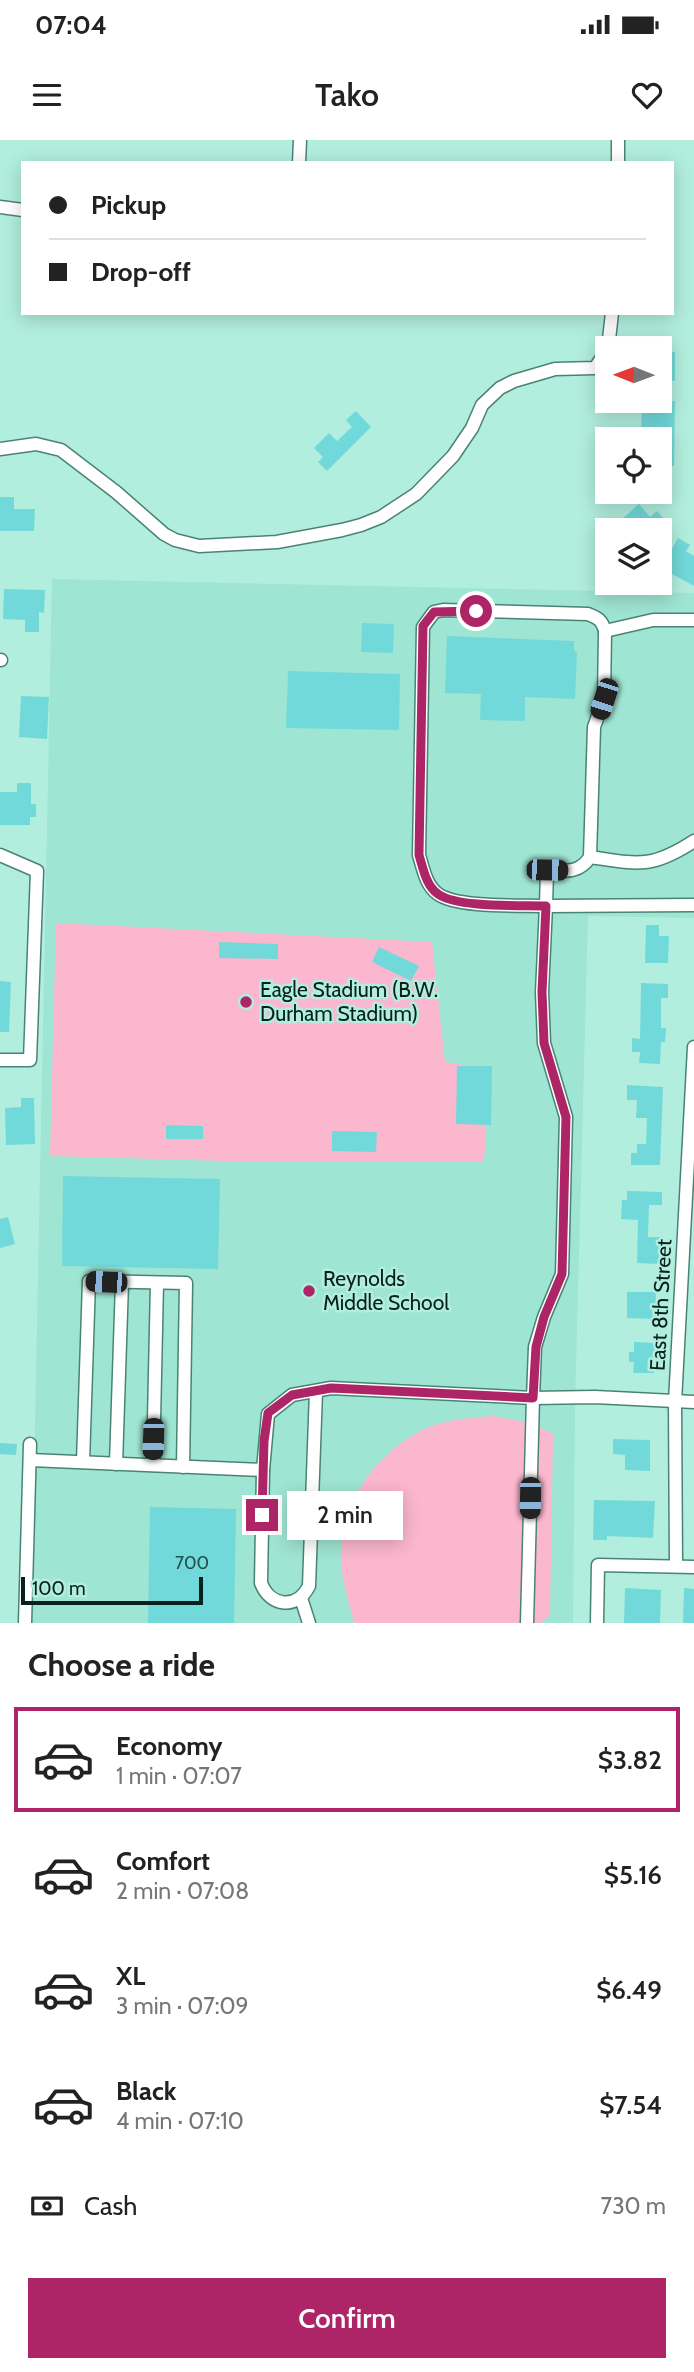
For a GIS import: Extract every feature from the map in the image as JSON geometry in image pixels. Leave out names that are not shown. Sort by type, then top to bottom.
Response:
[{"type":"street","points":[[299,161],[300,140]]},
{"type":"street","points":[[618,140],[618,161]]},
{"type":"street","points":[[0,206],[21,210]]},
{"type":"street","points":[[609,336],[612,315]]},
{"type":"street","points":[[0,449],[36,444],[61,450],[116,492],[164,534],[175,540],[199,546],[233,546],[289,540],[342,530],[381,517],[416,494],[442,470],[462,443],[482,405],[500,388],[522,378],[555,369],[595,368]]},
{"type":"street","points":[[527,1623],[536,1347],[544,1317],[562,1274],[566,1117],[544,1043],[542,992],[546,906],[547,870],[577,871],[590,857],[594,727],[604,699],[605,631],[598,618],[588,614],[448,610],[434,612],[423,626],[419,855],[426,879],[437,894],[456,902],[546,906],[694,905]]},
{"type":"street","points":[[605,631],[653,620],[694,620]]},
{"type":"street","points":[[590,857],[641,864],[671,856],[694,841]]},
{"type":"street","points":[[0,855],[37,871],[30,1060],[0,1060]]},
{"type":"street","name":"East 8th Street","points":[[676,1566],[675,1402],[690,1205],[694,1047]]},
{"type":"street","points":[[83,1462],[89,1281],[186,1283],[183,1466]]},
{"type":"street","points":[[116,1464],[122,1282]]},
{"type":"street","points":[[153,1465],[157,1283]]},
{"type":"street","points":[[316,1391],[309,1586],[301,1598],[286,1604],[278,1603],[264,1591],[261,1583],[263,1470],[268,1413],[292,1395],[331,1388],[533,1398],[595,1397],[694,1402]]},
{"type":"street","points":[[25,1623],[30,1444]]},
{"type":"street","points":[[30,1460],[263,1470]]},
{"type":"street","points":[[597,1623],[598,1565],[694,1567]]},
{"type":"street","points":[[301,1598],[309,1623]]},
{"type":"shaded area","name":"Reynolds Middle School","points":[[52,579],[595,591],[595,595],[694,593],[694,918],[588,916],[575,1407],[573,1623],[31,1623]]},
{"type":"shaded area","name":"Eagle Stadium (B.W. Durham Stadium)","points":[[56,923],[432,942],[445,1062],[490,1068],[484,1161],[226,1161],[50,1156]]},
{"type":"shaded area","points":[[493,1416],[530,1423],[553,1434],[550,1615],[541,1623],[354,1623],[343,1577],[341,1548],[350,1510],[368,1476],[396,1447],[429,1427]]},
{"type":"building","points":[[672,352],[675,352],[675,381],[672,381]]},
{"type":"building","points":[[672,401],[675,401],[674,466],[672,427],[641,427],[642,413],[672,413]]},
{"type":"building","points":[[356,411],[371,427],[327,471],[318,462],[323,457],[314,448],[329,433],[337,441],[352,427],[346,420]]},
{"type":"building","points":[[0,497],[14,497],[14,509],[35,509],[34,531],[0,531]]},
{"type":"building","points":[[639,504],[650,517],[657,511],[663,518],[623,518]]},
{"type":"building","points":[[678,538],[690,545],[686,551],[694,556],[694,586],[672,574],[672,549]]},
{"type":"building","points":[[4,589],[45,590],[44,613],[39,612],[39,632],[25,632],[25,620],[3,619]]},
{"type":"building","points":[[362,623],[394,624],[393,653],[361,652]]},
{"type":"building","points":[[447,636],[574,641],[574,651],[577,652],[575,699],[525,697],[525,721],[480,720],[481,694],[445,693]]},
{"type":"building","points":[[288,671],[400,674],[399,730],[286,728]]},
{"type":"building","points":[[21,696],[49,697],[47,739],[19,737]]},
{"type":"building","points":[[17,783],[31,783],[31,804],[36,804],[36,817],[30,817],[30,825],[0,825],[0,792],[17,792]]},
{"type":"building","points":[[646,925],[659,925],[659,936],[669,936],[668,963],[645,963]]},
{"type":"building","points":[[219,942],[278,944],[278,959],[219,958]]},
{"type":"building","points":[[379,947],[419,966],[411,981],[372,962]]},
{"type":"building","points":[[0,981],[11,982],[9,1032],[0,1032]]},
{"type":"building","points":[[641,983],[668,984],[668,998],[661,998],[661,1028],[666,1028],[665,1042],[661,1042],[660,1064],[639,1063],[640,1052],[632,1052],[632,1038],[640,1039]]},
{"type":"building","points":[[457,1066],[492,1066],[491,1125],[456,1124]]},
{"type":"building","points":[[627,1085],[663,1087],[660,1165],[631,1165],[631,1153],[637,1153],[637,1144],[646,1144],[647,1118],[636,1118],[637,1100],[627,1100]]},
{"type":"building","points":[[21,1098],[34,1098],[35,1144],[6,1145],[5,1108],[21,1107]]},
{"type":"building","points":[[166,1125],[203,1126],[203,1139],[166,1139]]},
{"type":"building","points":[[332,1131],[377,1132],[376,1152],[332,1151]]},
{"type":"building","points":[[63,1176],[220,1179],[218,1269],[62,1266]]},
{"type":"building","points":[[627,1191],[662,1192],[662,1205],[649,1205],[648,1237],[660,1237],[659,1264],[637,1263],[638,1220],[621,1219],[622,1200],[627,1200]]},
{"type":"building","points":[[8,1217],[15,1244],[0,1248],[0,1219]]},
{"type":"building","points":[[627,1292],[656,1292],[655,1319],[627,1318]]},
{"type":"building","points":[[634,1342],[655,1343],[654,1373],[633,1373],[634,1362],[629,1362],[629,1352],[634,1352]]},
{"type":"building","points":[[613,1439],[650,1440],[650,1471],[625,1470],[625,1455],[613,1454]]},
{"type":"building","points":[[0,1443],[17,1444],[16,1455],[0,1454]]},
{"type":"building","points":[[594,1500],[655,1501],[653,1538],[607,1536],[607,1540],[593,1540]]},
{"type":"building","points":[[150,1507],[236,1509],[234,1623],[148,1623]]},
{"type":"building","points":[[625,1588],[661,1590],[660,1623],[624,1623]]},
{"type":"building","points":[[684,1588],[694,1589],[694,1623],[683,1623]]},
{"type":"place","name":"Eagle Stadium (B.W. Durham Stadium)","points":[[246,1002]]},
{"type":"place","name":"Reynolds Middle School","points":[[309,1291]]},
{"type":"route","points":[[262,1515],[264,1441],[268,1413],[292,1395],[331,1388],[533,1398],[536,1347],[544,1317],[562,1274],[566,1117],[544,1043],[542,992],[546,906],[456,902],[437,894],[426,879],[419,855],[423,626],[434,612],[476,611]]}]
